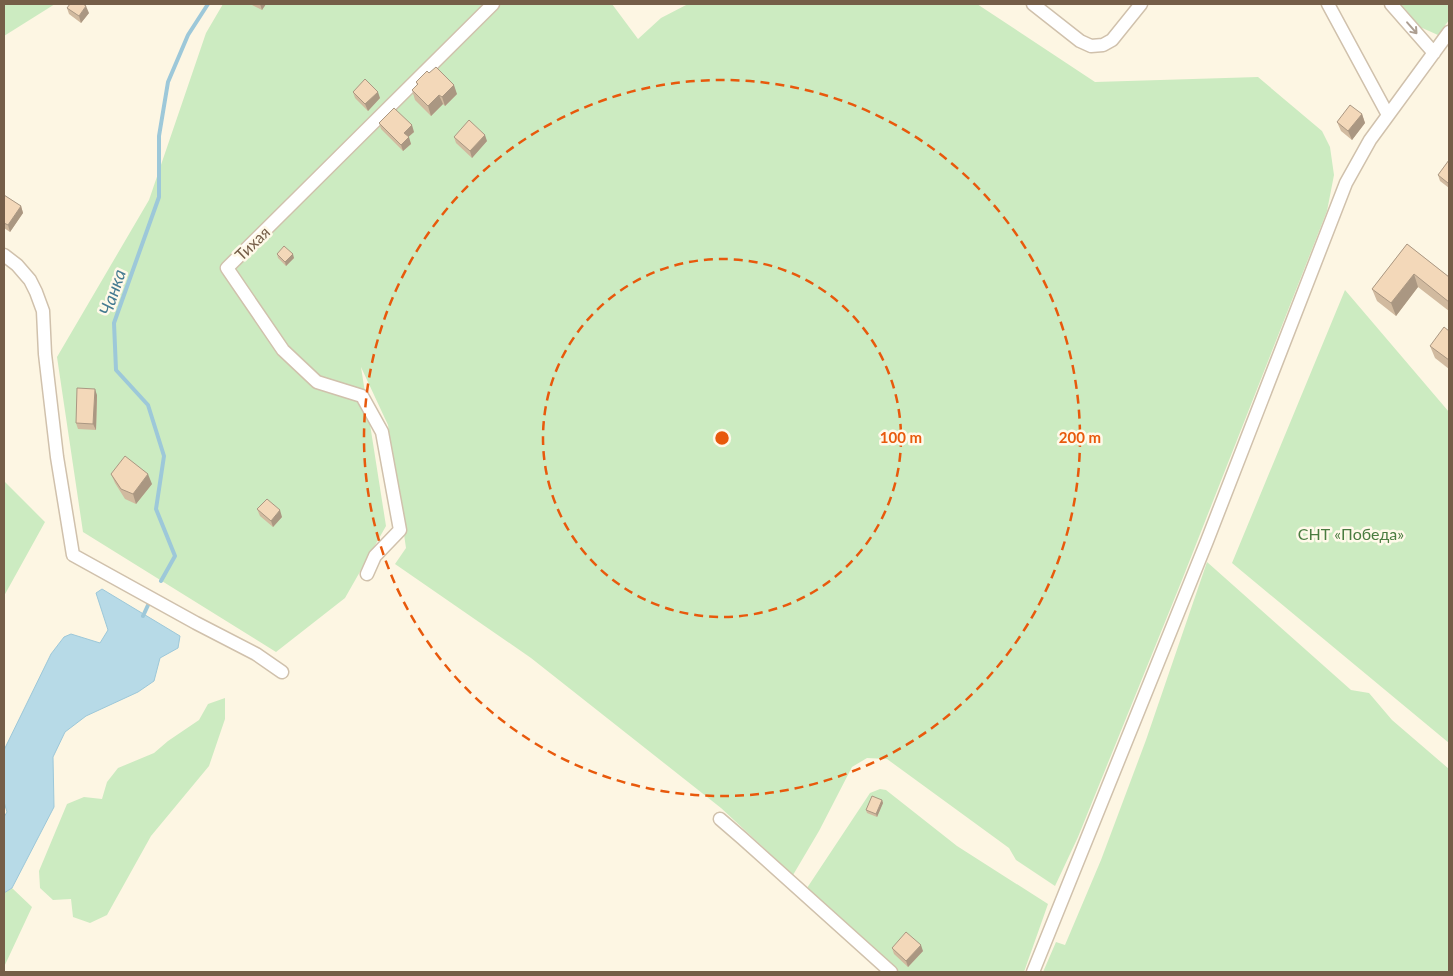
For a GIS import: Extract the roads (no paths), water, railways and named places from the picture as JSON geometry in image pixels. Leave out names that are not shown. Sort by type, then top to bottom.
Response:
[{"type":"street","name":"Тихая","points":[[367,574],[374,556],[400,530],[382,432],[362,396],[317,382],[283,350],[227,268],[493,4]]},
{"type":"street","points":[[1034,4],[1080,41],[1091,46],[1103,45],[1112,40],[1141,4]]},
{"type":"street","points":[[1328,4],[1388,115]]},
{"type":"street","points":[[1391,4],[1434,53]]},
{"type":"street","points":[[1033,972],[1207,542],[1346,183],[1370,140],[1449,32]]},
{"type":"street","points":[[4,255],[30,280],[43,311],[45,354],[57,457],[73,555],[256,654],[282,672]]},
{"type":"street","points":[[720,820],[891,972]]},
{"type":"water","points":[[102,589],[180,636],[178,648],[160,658],[154,681],[138,692],[86,716],[65,732],[53,757],[54,807],[12,888],[4,893],[4,817],[7,812],[4,802],[4,750],[51,654],[64,637],[71,634],[100,643],[108,630],[96,593]]},
{"type":"waterway","name":"Чанка","points":[[161,581],[175,556],[156,509],[164,456],[148,405],[116,370],[114,323],[159,197],[159,136],[168,82],[188,35],[208,4]]},
{"type":"waterway","name":"Чанка","points":[[143,616],[149,603]]},
{"type":"park label","name":"СНТ «Победа»","points":[[1351,533]]}]
